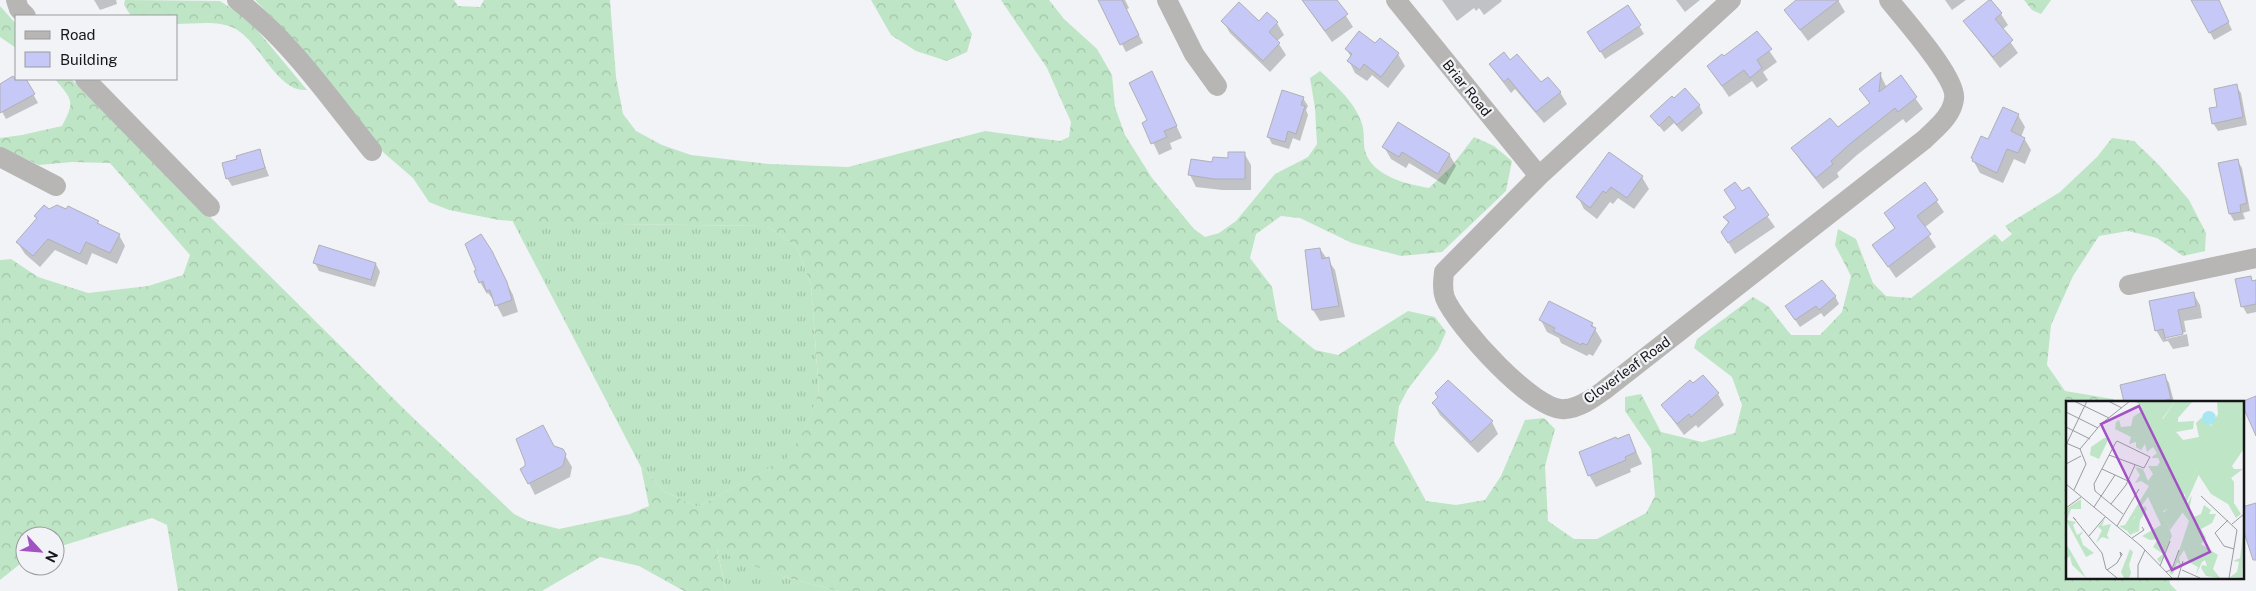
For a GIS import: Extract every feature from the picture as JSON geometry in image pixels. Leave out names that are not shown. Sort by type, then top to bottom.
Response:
[{"type":"street","points":[[16,0],[19,8],[25,15]]},
{"type":"street","points":[[237,0],[257,15],[318,83],[372,151]]},
{"type":"street","points":[[1167,0],[1194,54],[1217,86]]},
{"type":"street","name":"Briar Road","points":[[1396,0],[1539,176]]},
{"type":"street","name":"Cloverleaf Road","points":[[1731,0],[1539,176],[1444,272],[1442,285],[1445,298],[1454,315],[1512,380],[1541,401],[1565,410],[1586,402],[1603,391],[1922,140],[1925,140],[1937,127],[1948,114],[1954,100],[1950,78],[1889,0]]},
{"type":"street","points":[[86,80],[210,207]]},
{"type":"street","points":[[0,157],[56,186]]},
{"type":"street","points":[[2129,285],[2256,258]]},
{"type":"green space","points":[[125,0],[220,1],[248,19],[307,90],[296,89],[287,83],[252,44],[234,28],[213,23],[178,24],[178,15],[130,15],[124,5]]},
{"type":"green space","points":[[255,0],[454,0],[458,6],[480,7],[484,0],[610,0],[616,77],[623,114],[636,131],[662,145],[691,155],[769,164],[848,167],[985,131],[1060,141],[1069,137],[1071,122],[1047,68],[1001,0],[1049,0],[1064,19],[1097,49],[1112,75],[1115,107],[1125,135],[1152,178],[1194,229],[1205,237],[1219,233],[1236,221],[1275,174],[1308,157],[1317,144],[1315,108],[1310,78],[1320,71],[1344,94],[1358,113],[1363,128],[1365,151],[1369,160],[1375,167],[1392,178],[1429,188],[1451,167],[1474,137],[1494,146],[1512,161],[1506,191],[1442,252],[1401,256],[1352,243],[1300,218],[1281,216],[1256,234],[1250,258],[1272,287],[1278,320],[1315,350],[1338,355],[1408,311],[1435,317],[1446,332],[1438,350],[1408,389],[1399,406],[1394,442],[1426,501],[1456,505],[1485,500],[1501,476],[1525,420],[1544,418],[1555,429],[1545,466],[1548,521],[1574,539],[1597,539],[1646,513],[1655,496],[1651,449],[1625,411],[1625,397],[1641,394],[1661,432],[1702,442],[1735,433],[1742,405],[1732,377],[1694,348],[1697,339],[1753,297],[1768,306],[1791,335],[1820,335],[1842,312],[1851,276],[1835,245],[1838,229],[1856,239],[1873,283],[1886,296],[1911,298],[1995,234],[2002,242],[2012,234],[2005,226],[2060,192],[2097,157],[2112,138],[2134,141],[2159,165],[2189,200],[2206,233],[2205,251],[2183,256],[2157,238],[2128,231],[2099,236],[2073,276],[2051,325],[2047,365],[2065,391],[2113,399],[2115,401],[2066,401],[2066,578],[2169,578],[2170,584],[2177,591],[839,591],[777,574],[717,550],[726,591],[684,591],[639,566],[600,557],[542,591],[178,591],[167,525],[152,518],[65,545],[65,526],[15,526],[15,568],[0,580],[0,260],[11,259],[38,277],[88,293],[148,286],[183,275],[190,255],[110,163],[72,162],[39,165],[0,147],[0,138],[62,126],[69,111],[70,101],[66,92],[56,80],[72,80],[407,412],[514,514],[528,521],[559,529],[630,514],[649,506],[641,467],[665,492],[698,507],[787,458],[805,429],[819,392],[811,285],[797,247],[767,226],[542,223],[499,220],[449,210],[429,202],[413,178],[384,153],[275,20]]},
{"type":"green space","points":[[871,0],[954,0],[972,34],[967,52],[947,61],[916,51],[891,35]]},
{"type":"green space","points":[[2024,0],[2051,0],[2041,14],[2032,10]]},
{"type":"green space","points":[[0,6],[15,23],[15,47],[0,37]]},
{"type":"green space","points":[[512,220],[616,224],[767,226],[797,247],[811,285],[819,393],[805,429],[788,458],[698,507],[665,492],[641,467]]},
{"type":"green space","points":[[717,549],[777,574],[839,591],[726,591]]},
{"type":"building","points":[[1098,0],[1122,0],[1139,35],[1120,45]]},
{"type":"building","points":[[1302,0],[1337,0],[1348,14],[1325,31]]},
{"type":"building","points":[[1796,0],[1839,0],[1800,30],[1784,10]]},
{"type":"building","points":[[1989,0],[2002,13],[1995,19],[2013,40],[1993,57],[1963,21]]},
{"type":"building","points":[[2191,0],[2219,0],[2229,22],[2209,33]]},
{"type":"building","points":[[1239,2],[1259,21],[1267,12],[1278,22],[1269,32],[1280,43],[1263,61],[1221,21]]},
{"type":"building","points":[[1628,5],[1641,25],[1600,52],[1587,32]]},
{"type":"building","points":[[1359,31],[1375,43],[1380,38],[1399,53],[1381,77],[1364,64],[1360,70],[1347,61],[1352,54],[1345,49]]},
{"type":"building","points":[[1757,31],[1772,49],[1757,60],[1762,68],[1750,78],[1744,70],[1722,86],[1707,66],[1722,54],[1724,56]]},
{"type":"building","points":[[1504,52],[1510,60],[1517,54],[1541,82],[1548,77],[1561,92],[1536,112],[1508,78],[1504,82],[1489,64]]},
{"type":"building","points":[[1152,71],[1177,126],[1164,131],[1167,137],[1151,144],[1142,123],[1147,120],[1129,83]]},
{"type":"building","points":[[1881,72],[1879,92],[1901,75],[1917,97],[1898,112],[1895,108],[1851,143],[1831,161],[1833,164],[1816,178],[1791,148],[1830,118],[1838,127],[1870,103],[1859,89]]},
{"type":"building","points":[[13,76],[15,80],[27,80],[35,94],[0,113],[0,84]]},
{"type":"building","points":[[2237,84],[2243,117],[2212,124],[2209,108],[2217,107],[2214,89]]},
{"type":"building","points":[[1685,88],[1700,105],[1677,125],[1669,116],[1659,126],[1650,116],[1672,96],[1674,98]]},
{"type":"building","points":[[1282,90],[1304,97],[1301,105],[1305,106],[1296,134],[1288,131],[1285,142],[1267,137]]},
{"type":"building","points":[[2003,107],[2019,114],[2011,131],[2025,138],[2018,153],[2007,149],[1997,173],[1972,161],[1973,159],[1971,158],[1981,136],[1988,139]]},
{"type":"building","points":[[1398,122],[1450,154],[1438,174],[1402,152],[1399,157],[1382,147]]},
{"type":"building","points":[[260,149],[265,168],[226,179],[222,163],[237,159],[236,156]]},
{"type":"building","points":[[1228,152],[1245,152],[1245,179],[1214,179],[1188,175],[1191,159],[1212,162],[1213,157],[1228,158]]},
{"type":"building","points":[[1609,152],[1643,176],[1627,198],[1611,187],[1606,193],[1603,191],[1590,208],[1576,197]]},
{"type":"building","points":[[2238,159],[2247,203],[2240,205],[2241,212],[2229,214],[2218,163]]},
{"type":"building","points":[[1735,182],[1742,191],[1749,187],[1769,215],[1728,243],[1721,232],[1729,222],[1723,217],[1736,208],[1724,190]]},
{"type":"building","points":[[1925,182],[1938,200],[1917,216],[1931,234],[1888,267],[1872,245],[1895,228],[1884,213]]},
{"type":"building","points":[[44,205],[49,209],[57,205],[66,209],[68,206],[120,234],[110,253],[86,242],[80,254],[48,239],[33,256],[16,242],[37,218],[34,216]]},
{"type":"building","points":[[481,234],[492,251],[507,282],[512,300],[495,306],[490,290],[486,291],[483,281],[479,283],[474,271],[476,270],[465,244]]},
{"type":"building","points":[[319,245],[376,263],[371,280],[313,263]]},
{"type":"building","points":[[1320,248],[1322,259],[1329,257],[1339,306],[1312,310],[1305,250]]},
{"type":"building","points":[[2251,276],[2252,281],[2256,280],[2256,304],[2241,307],[2235,279]]},
{"type":"building","points":[[1822,280],[1836,296],[1819,310],[1816,306],[1795,320],[1785,306]]},
{"type":"building","points":[[2194,292],[2196,306],[2178,310],[2183,334],[2165,338],[2163,329],[2155,331],[2149,301]]},
{"type":"building","points":[[1549,301],[1593,323],[1591,326],[1596,328],[1587,345],[1582,343],[1581,345],[1553,331],[1555,328],[1539,320]]},
{"type":"building","points":[[2165,374],[2171,399],[2162,401],[2124,401],[2120,385]]},
{"type":"building","points":[[1703,375],[1719,393],[1691,417],[1689,414],[1677,424],[1661,405],[1690,380],[1693,383]]},
{"type":"building","points":[[1448,380],[1493,421],[1471,442],[1432,403],[1438,397],[1435,393]]},
{"type":"building","points":[[2256,396],[2256,436],[2244,409],[2244,401]]},
{"type":"building","points":[[543,425],[554,446],[563,449],[566,454],[563,466],[528,484],[520,469],[525,466],[525,462],[516,439]]},
{"type":"building","points":[[1629,434],[1636,452],[1625,457],[1626,460],[1588,476],[1579,452],[1616,437],[1617,439]]},
{"type":"building","points":[[2256,503],[2256,560],[2253,560],[2244,532],[2244,506]]}]
